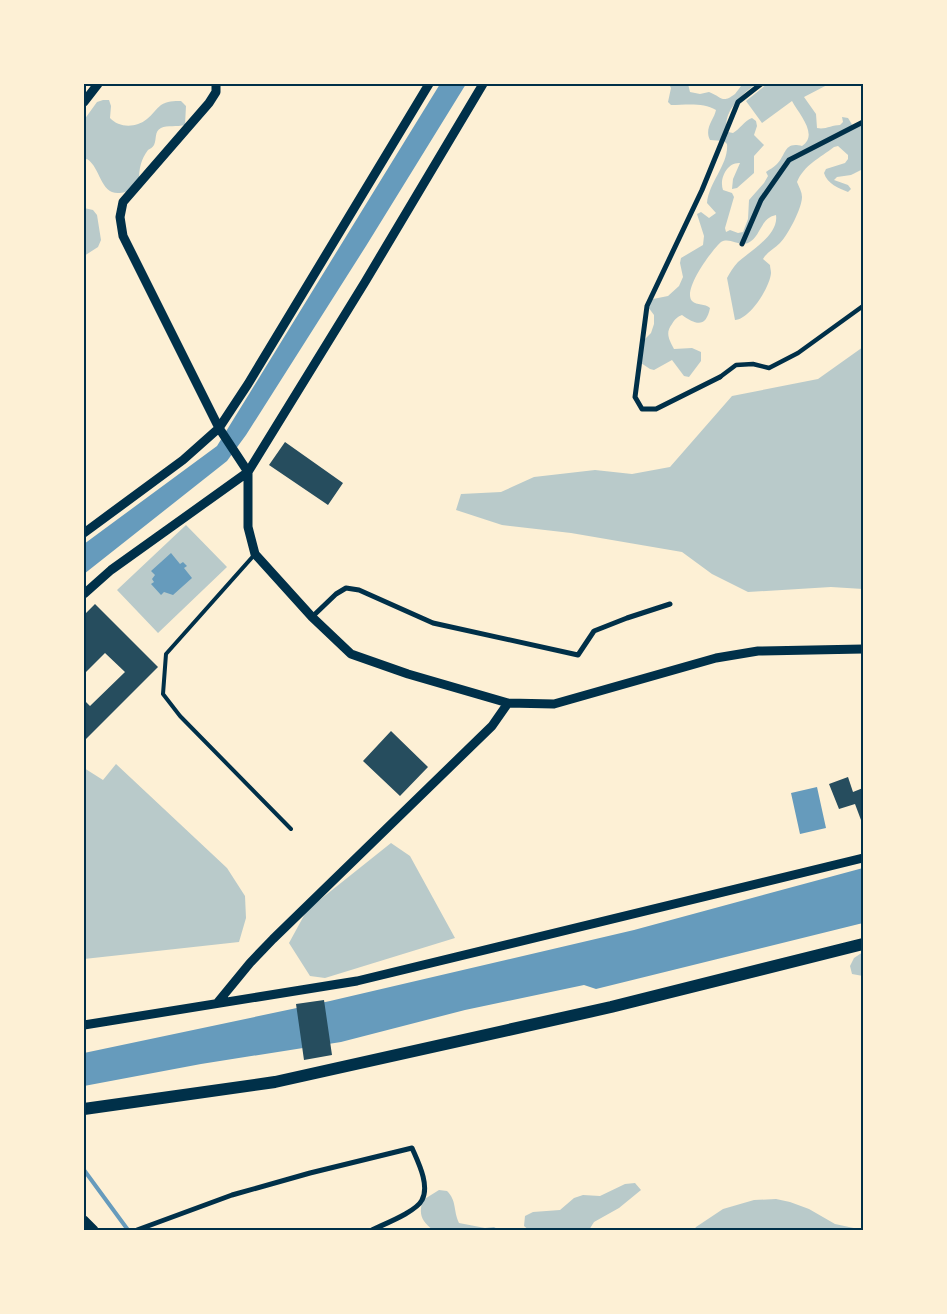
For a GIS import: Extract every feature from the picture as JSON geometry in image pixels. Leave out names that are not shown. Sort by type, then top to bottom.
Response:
[{"type":"highway","points":[[84,1110],[275,1082],[611,1007],[863,944]]},
{"type":"street","points":[[84,102],[98,84]]},
{"type":"street","points":[[216,84],[216,92],[209,103],[122,202],[120,216],[123,236],[220,428],[248,472],[248,527],[255,554],[312,617],[351,654],[408,674],[508,703],[554,704],[700,662],[758,651],[863,649]]},
{"type":"street","points":[[84,533],[183,460],[220,428],[254,376],[429,84]]},
{"type":"street","points":[[84,594],[111,570],[248,472],[365,282],[483,84]]},
{"type":"street","points":[[761,84],[738,102],[702,190],[647,306],[635,397],[642,409],[656,409],[720,377],[736,365],[753,364],[769,368],[798,353],[863,306]]},
{"type":"street","points":[[742,244],[761,200],[789,160],[863,122]]},
{"type":"street","points":[[312,617],[336,594],[346,588],[360,590],[433,624],[578,655],[594,631],[670,604]]},
{"type":"street","points":[[218,1002],[255,957],[492,726],[508,703]]},
{"type":"street","points":[[84,1025],[357,981],[863,858]]},
{"type":"street","points":[[137,1230],[232,1195],[310,1173],[412,1148],[424,1186],[423,1200],[415,1208],[372,1230]]},
{"type":"street","points":[[84,1220],[94,1230]]},
{"type":"lane","points":[[255,554],[166,654],[163,694],[180,716],[291,829]]},
{"type":"shaded area","points":[[669,84],[688,84],[690,92],[700,94],[709,92],[722,99],[727,99],[735,94],[742,84],[756,84],[739,98],[727,118],[728,132],[733,133],[752,118],[756,121],[757,126],[754,135],[764,145],[754,156],[754,173],[737,188],[732,189],[733,179],[740,163],[731,165],[723,176],[723,190],[732,193],[734,197],[725,228],[726,232],[730,230],[738,233],[743,232],[748,219],[749,200],[764,183],[768,176],[766,172],[777,164],[789,147],[792,145],[802,146],[809,136],[806,124],[792,101],[762,123],[746,101],[767,84],[829,84],[804,97],[816,114],[817,128],[840,125],[843,122],[842,117],[848,118],[853,126],[863,124],[863,169],[851,175],[837,177],[834,180],[848,185],[851,189],[848,192],[831,183],[824,173],[826,169],[845,163],[848,159],[848,155],[838,146],[813,162],[800,176],[797,182],[802,195],[800,208],[787,234],[763,259],[770,265],[770,279],[763,294],[747,314],[735,320],[727,278],[738,262],[768,236],[776,222],[776,215],[767,220],[756,237],[748,243],[721,242],[705,261],[694,280],[690,296],[694,303],[710,308],[706,319],[700,323],[682,315],[676,318],[668,333],[674,349],[692,348],[701,352],[701,361],[689,377],[684,376],[672,360],[654,370],[641,363],[643,341],[651,333],[654,324],[654,315],[648,307],[653,299],[668,296],[679,286],[683,277],[680,263],[681,258],[703,245],[704,236],[697,214],[701,212],[709,218],[716,213],[707,203],[711,188],[725,159],[727,144],[724,141],[710,140],[708,136],[716,110],[700,105],[671,105],[668,102],[671,88]]},
{"type":"shaded area","points":[[109,100],[111,106],[110,118],[118,124],[128,126],[143,122],[161,105],[166,103],[181,101],[186,106],[185,125],[161,128],[156,133],[154,145],[148,150],[142,161],[139,180],[126,192],[120,193],[108,190],[92,163],[87,159],[84,160],[84,120],[97,102]]},
{"type":"shaded area","points":[[84,208],[93,210],[97,215],[101,240],[98,247],[84,256]]},
{"type":"shaded area","points":[[863,347],[863,589],[831,587],[748,592],[712,574],[682,552],[571,533],[502,525],[456,510],[461,494],[501,492],[534,477],[595,470],[632,474],[670,467],[732,396],[818,379]]},
{"type":"shaded area","points":[[186,525],[227,567],[158,633],[117,590]]},
{"type":"shaded area","points":[[116,764],[227,868],[245,896],[246,918],[239,942],[84,959],[84,768],[103,780]]},
{"type":"shaded area","points":[[391,843],[410,856],[455,938],[325,978],[310,976],[289,943],[307,910]]},
{"type":"shaded area","points":[[863,952],[863,976],[852,974],[850,966],[854,958]]},
{"type":"shaded area","points":[[635,1183],[641,1190],[619,1208],[594,1222],[589,1230],[529,1230],[524,1226],[525,1216],[533,1212],[560,1210],[574,1198],[583,1195],[600,1196],[625,1184]]},
{"type":"shaded area","points":[[439,1190],[447,1191],[450,1195],[454,1202],[459,1223],[485,1228],[494,1227],[499,1230],[433,1230],[426,1224],[421,1210],[423,1200]]},
{"type":"shaded area","points":[[776,1199],[809,1209],[835,1224],[863,1230],[694,1230],[723,1209],[754,1200]]},
{"type":"water","points":[[440,84],[466,84],[246,435],[227,461],[84,574],[84,544],[217,446]]},
{"type":"water","points":[[171,553],[180,564],[183,562],[187,566],[184,568],[192,578],[173,595],[164,592],[161,595],[151,584],[154,582],[152,579],[155,575],[151,571]]},
{"type":"water","points":[[817,787],[826,828],[800,834],[791,793]]},
{"type":"water","points":[[863,868],[863,923],[596,989],[584,985],[465,1010],[341,1042],[201,1064],[84,1086],[84,1053],[330,1001],[634,930]]},
{"type":"building","points":[[285,442],[343,483],[328,505],[269,465]]},
{"type":"building","points":[[95,604],[158,667],[84,741],[84,700],[90,706],[125,672],[105,653],[84,674],[84,615]]},
{"type":"building","points":[[391,731],[428,767],[400,796],[363,761]]},
{"type":"building","points":[[848,777],[853,792],[863,788],[863,820],[861,820],[855,804],[839,809],[829,784]]},
{"type":"building","points":[[324,1000],[332,1055],[304,1060],[296,1004]]},
{"type":"waterway","points":[[84,1170],[128,1230]]}]
